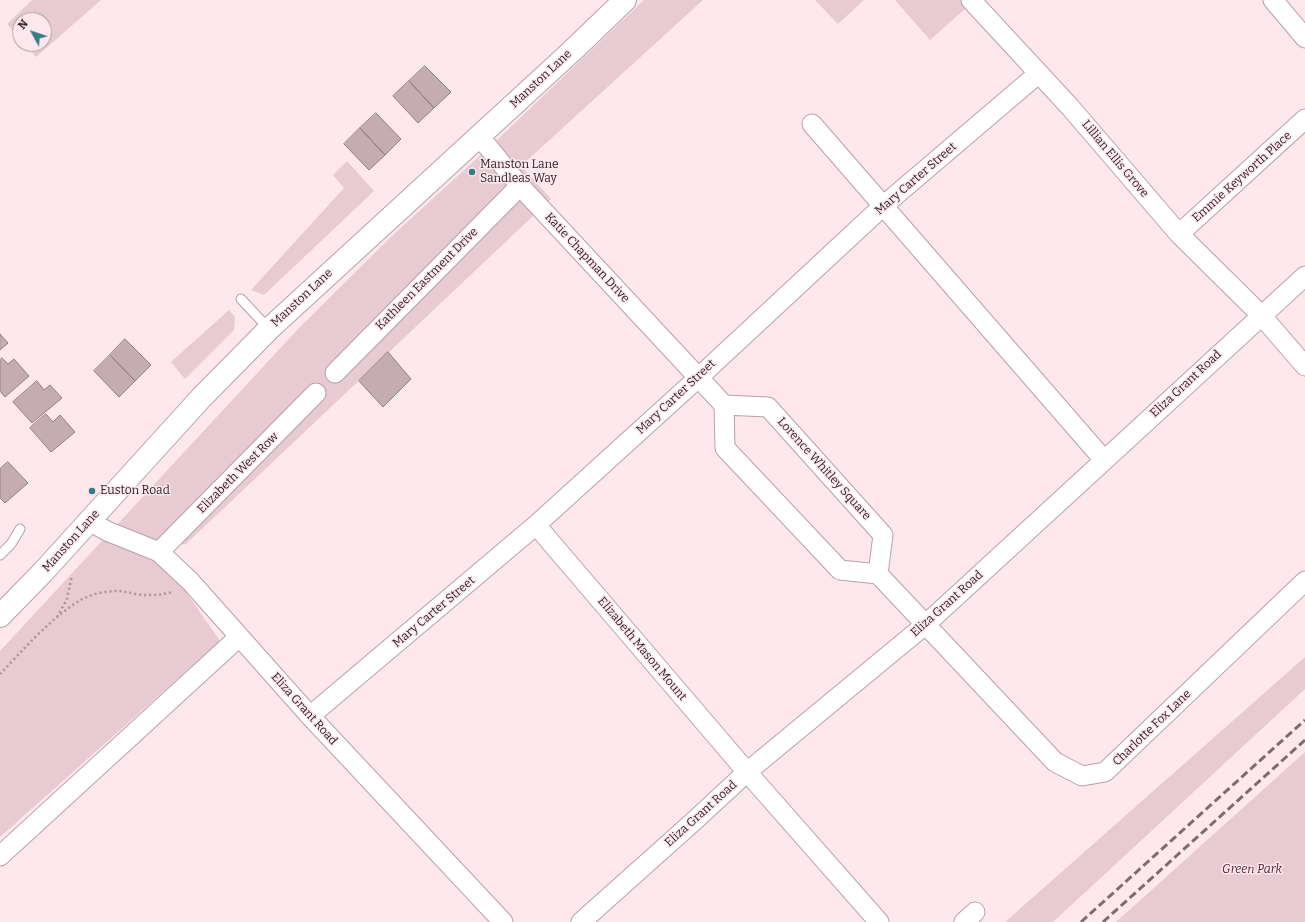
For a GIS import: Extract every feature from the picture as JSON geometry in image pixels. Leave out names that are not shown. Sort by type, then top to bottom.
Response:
[{"type":"street","name":"Manston Lane","points":[[0,616],[43,572],[180,420],[269,329],[625,0]]},
{"type":"street","name":"Lillian Ellis Grove","points":[[971,0],[1070,107],[1179,234],[1261,315]]},
{"type":"street","points":[[1273,0],[1305,38]]},
{"type":"street","name":"Mary Carter Street","points":[[310,716],[536,525],[698,378],[883,206],[1039,73]]},
{"type":"street","name":"Emmie Keyworth Place","points":[[1179,234],[1305,119]]},
{"type":"street","points":[[812,124],[1104,460]]},
{"type":"street","name":"Katie Chapman Drive","points":[[478,136],[520,186],[698,378]]},
{"type":"street","name":"Kathleen Eastment Drive","points":[[335,373],[520,186]]},
{"type":"street","name":"Eliza Grant Road","points":[[581,922],[747,772],[925,625],[1305,276]]},
{"type":"street","points":[[1261,315],[1305,366]]},
{"type":"street","points":[[698,378],[724,405],[724,448],[840,570],[878,574],[925,625]]},
{"type":"street","name":"Elizabeth West Row","points":[[159,552],[316,393]]},
{"type":"street","name":"Lorence Whitley Square","points":[[724,405],[768,407],[883,535],[878,574]]},
{"type":"street","name":"Eliza Grant Road","points":[[89,521],[107,531],[159,552],[190,581],[310,716],[502,922]]},
{"type":"street","name":"Elizabeth Mason Mount","points":[[536,525],[747,772],[879,922]]},
{"type":"street","name":"Charlotte Fox Lane","points":[[925,625],[1055,762],[1082,776],[1105,772],[1305,581]]},
{"type":"street","points":[[0,856],[239,637]]},
{"type":"lane","points":[[241,299],[269,329]]},
{"type":"lane","points":[[0,555],[11,544],[20,529]]},
{"type":"path","points":[[56,619],[66,599],[74,564],[71,540]]},
{"type":"path","points":[[0,674],[24,648],[80,600],[99,593],[118,591],[144,595],[162,595],[177,591],[190,581]]},
{"type":"green space","points":[[32,0],[101,0],[52,43],[52,12],[20,12]]},
{"type":"green space","points":[[644,0],[703,0],[521,166],[551,199],[186,544],[167,546],[159,553],[220,641],[0,837],[0,651],[299,328],[392,236],[497,140]]},
{"type":"green space","points":[[815,0],[864,0],[838,24]]},
{"type":"green space","points":[[895,0],[975,0],[930,40]]},
{"type":"green space","points":[[12,19],[12,30],[7,24]]},
{"type":"green space","points":[[32,52],[42,52],[36,57]]},
{"type":"green space","points":[[347,161],[374,191],[264,295],[251,290],[344,188],[333,175]]},
{"type":"green space","points":[[229,310],[235,317],[234,330],[185,379],[171,362]]},
{"type":"green space","points":[[1305,657],[1305,689],[1053,922],[1005,922]]},
{"type":"green space","name":"Green Park","points":[[1305,752],[1305,922],[1116,922]]},
{"type":"building","points":[[425,66],[451,92],[434,108],[409,81]]},
{"type":"building","points":[[409,81],[434,108],[418,123],[393,96]]},
{"type":"building","points":[[376,113],[401,139],[385,155],[360,128]]},
{"type":"building","points":[[360,128],[385,155],[369,170],[344,144]]},
{"type":"building","points":[[0,334],[8,343],[0,350]]},
{"type":"building","points":[[125,339],[151,365],[135,381],[110,355]]},
{"type":"building","points":[[388,352],[411,379],[383,407],[359,381]]},
{"type":"building","points":[[110,355],[135,381],[119,397],[94,371]]},
{"type":"building","points":[[2,358],[8,364],[14,359],[29,376],[5,397],[0,391],[0,360]]},
{"type":"building","points":[[37,381],[44,390],[50,385],[62,398],[32,423],[13,402]]},
{"type":"building","points":[[46,414],[53,422],[60,415],[75,432],[51,452],[30,428]]},
{"type":"building","points":[[8,462],[28,483],[5,503],[0,498],[0,469]]},
{"type":"railway","points":[[1081,922],[1305,720]]},
{"type":"railway","points":[[1103,922],[1305,740]]},
{"type":"place","name":"Manston Lane Sandleas Way","points":[[472,172]]},
{"type":"place","name":"Euston Road","points":[[92,491]]}]
